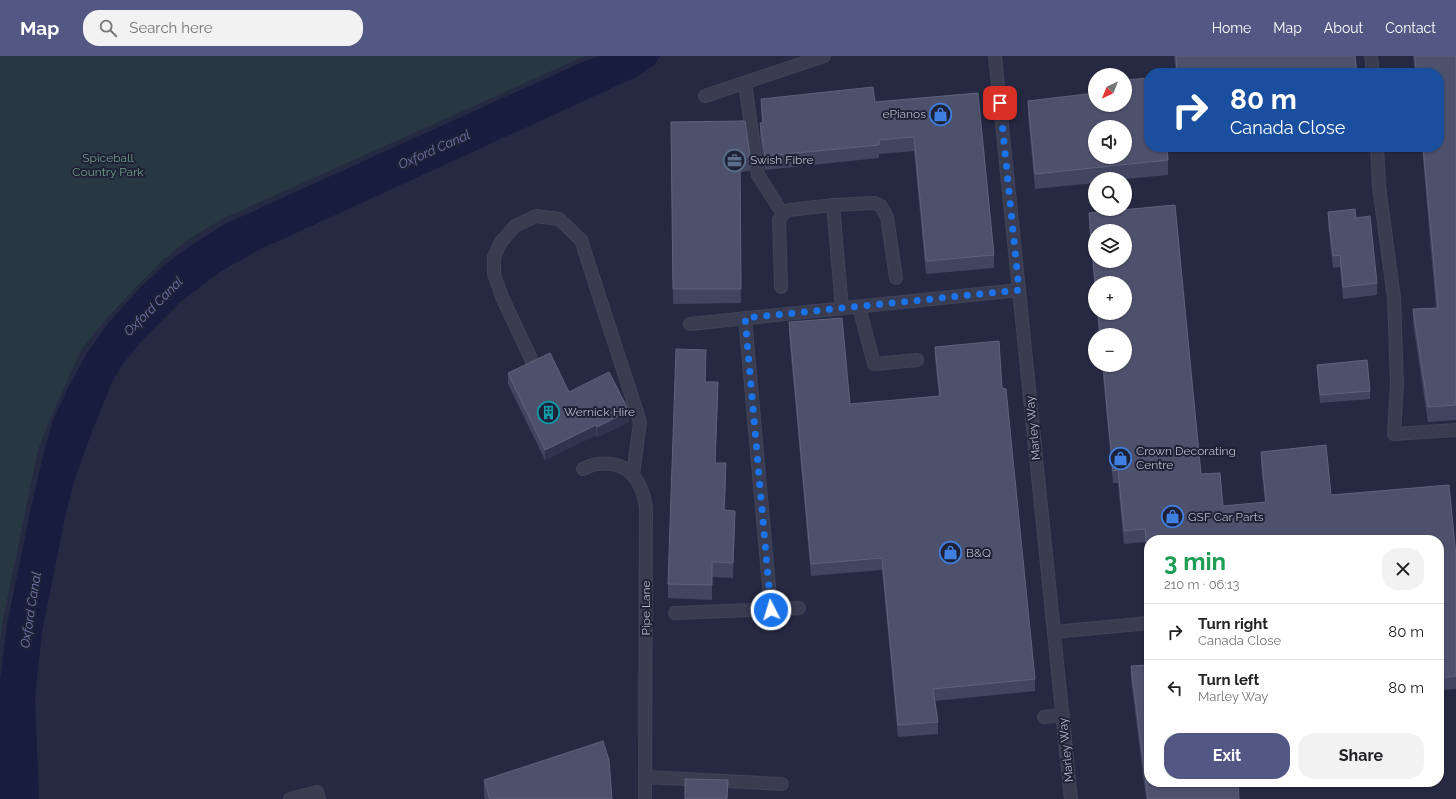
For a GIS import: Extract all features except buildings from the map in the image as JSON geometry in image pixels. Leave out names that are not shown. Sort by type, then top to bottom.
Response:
[{"type":"street","points":[[705,96],[824,56]]},
{"type":"street","name":"Marley Way","points":[[995,56],[1071,799]]},
{"type":"street","points":[[1371,56],[1372,68]]},
{"type":"street","points":[[745,83],[758,175],[783,214]]},
{"type":"street","points":[[1377,152],[1379,186],[1394,298],[1397,384],[1394,434],[1456,430]]},
{"type":"street","points":[[780,287],[779,220],[783,214],[789,210],[833,205],[875,203],[881,206],[887,217],[896,278]]},
{"type":"street","points":[[833,205],[842,308]]},
{"type":"street","points":[[533,362],[502,297],[494,274],[494,257],[501,242],[515,226],[536,216],[559,219],[581,240],[640,422],[633,475],[619,466],[609,463],[596,464],[583,469]]},
{"type":"street","points":[[690,324],[1019,290]]},
{"type":"street","points":[[859,307],[874,364],[917,360]]},
{"type":"street","points":[[745,318],[771,610]]},
{"type":"street","name":"Pipe Lane","points":[[633,475],[642,488],[646,508],[645,799]]},
{"type":"street","points":[[674,613],[799,608]]},
{"type":"street","points":[[1054,632],[1144,623]]},
{"type":"street","points":[[1044,717],[1063,715]]},
{"type":"street","points":[[646,777],[782,784]]},
{"type":"street","points":[[290,799],[317,792],[320,799]]},
{"type":"green space","name":"Spiceball Country Park","points":[[0,56],[585,56],[222,219],[189,239],[164,259],[139,284],[106,319],[81,350],[50,419],[38,450],[2,624],[0,642]]},
{"type":"water","name":"Oxford Canal","points":[[600,56],[660,56],[655,64],[636,77],[262,248],[220,272],[180,302],[141,342],[123,364],[112,382],[75,478],[66,513],[42,632],[35,698],[39,799],[0,799],[0,681],[7,625],[32,503],[53,420],[87,353],[109,322],[142,286],[167,263],[193,244],[225,224],[580,63]]},
{"type":"place","name":"ePianos","points":[[941,114]]},
{"type":"place","name":"Swish Fibre","points":[[735,160]]},
{"type":"place","name":"Wernick Hire","points":[[548,412]]},
{"type":"place","name":"Crown Decorating Centre","points":[[1120,458]]},
{"type":"place","name":"GSF Car Parts","points":[[1172,517]]},
{"type":"place","name":"B&Q","points":[[951,553]]},
{"type":"route","points":[[771,610],[745,318],[1019,290],[1000,103]]}]
